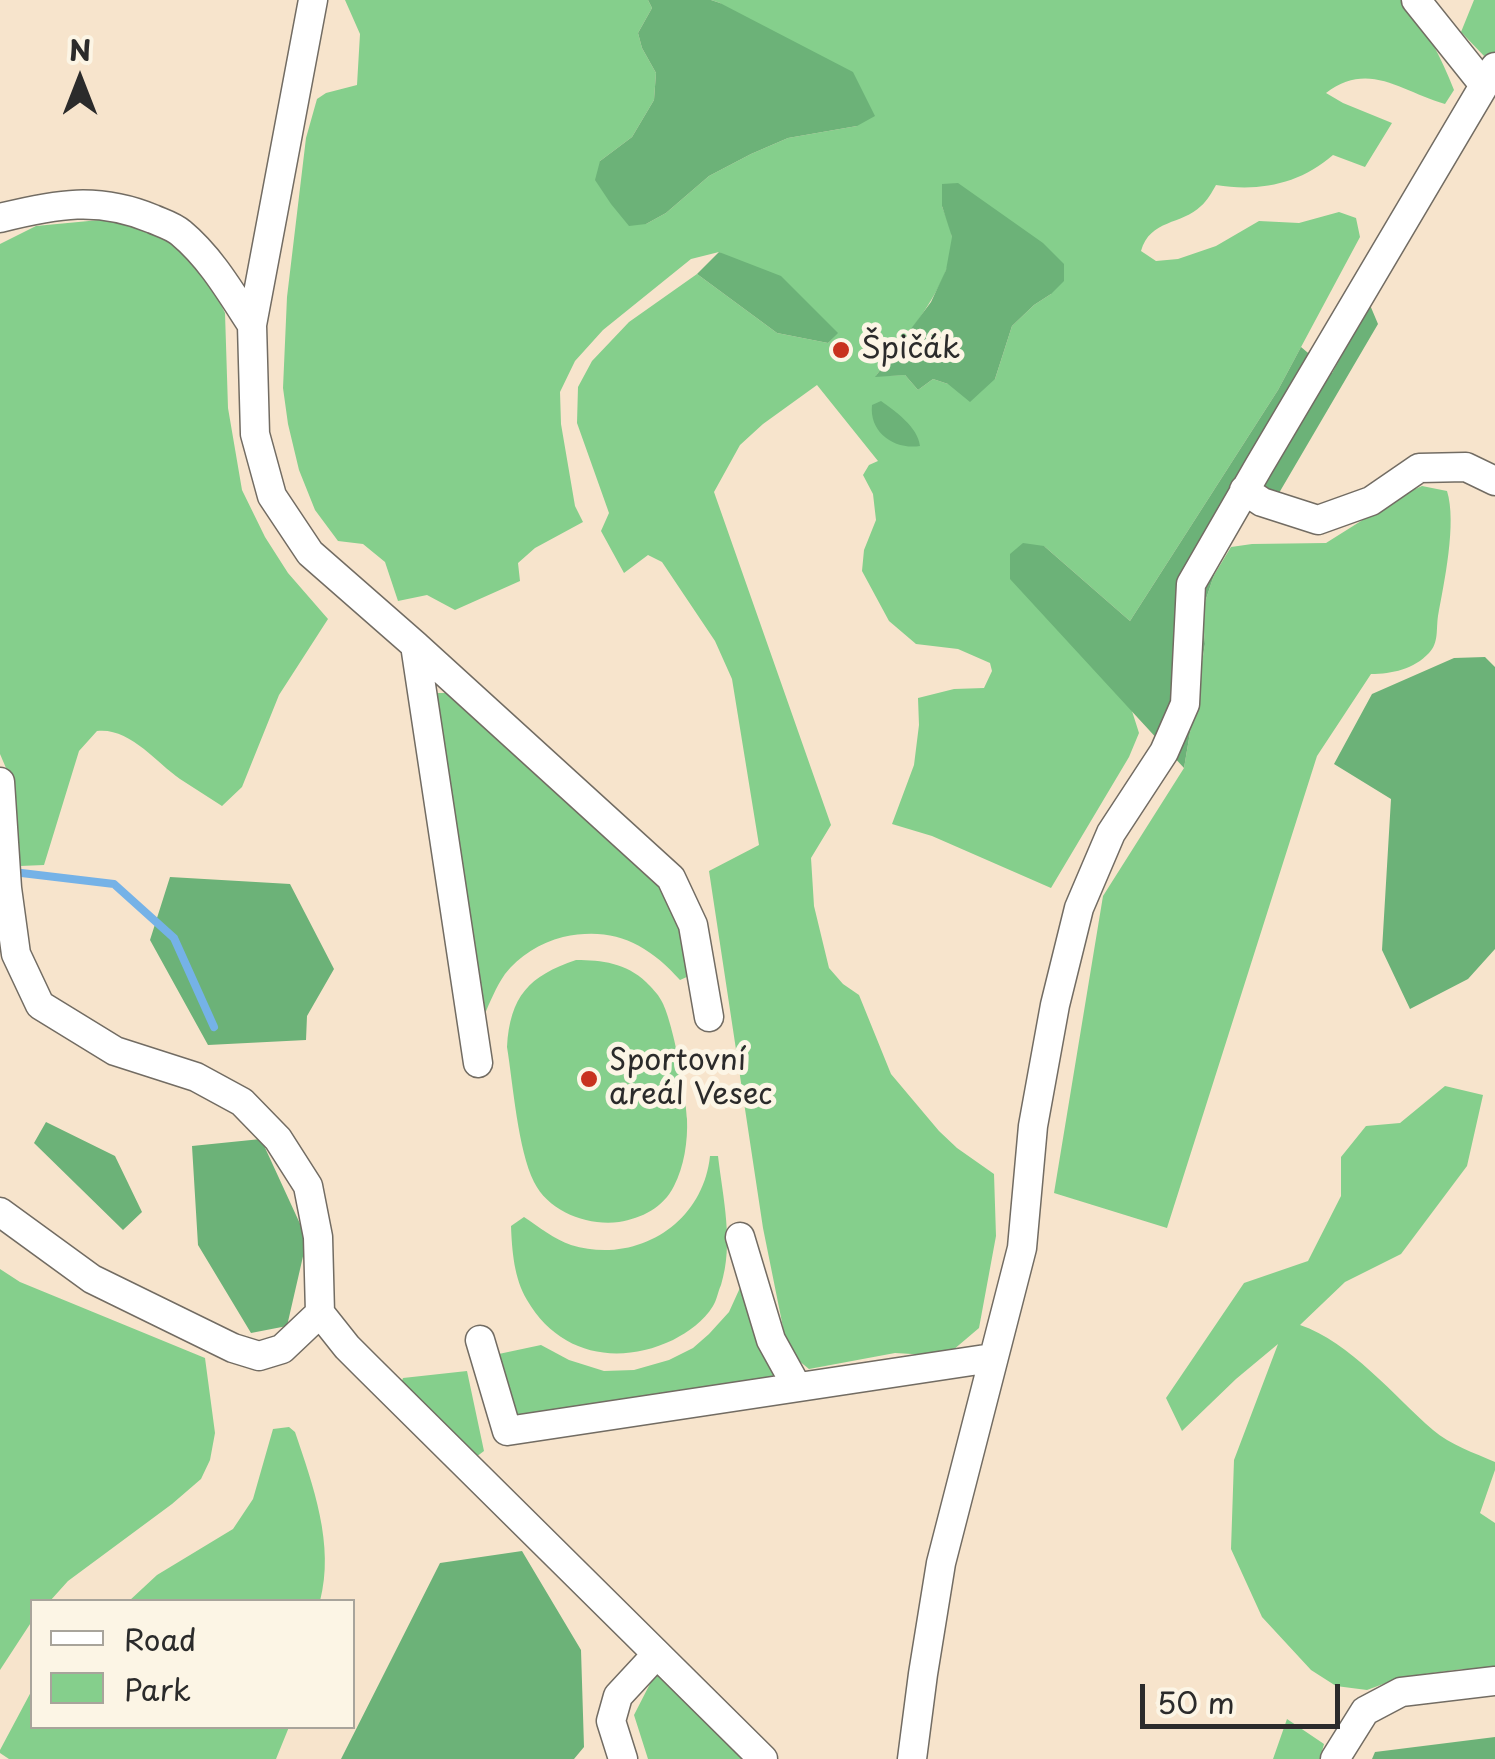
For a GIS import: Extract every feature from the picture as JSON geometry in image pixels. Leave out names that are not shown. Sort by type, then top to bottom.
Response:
[{"type":"street","points":[[313,0],[252,325],[255,434],[272,496],[310,553],[671,878],[693,925],[710,1017]]},
{"type":"street","points":[[912,1759],[941,1563],[1022,1248],[1033,1126],[1054,1005],[1079,908],[1111,833],[1164,752],[1185,704],[1192,584],[1490,76],[1416,0]]},
{"type":"street","points":[[0,218],[36,209],[96,203],[164,224],[178,230],[214,267],[252,325]]},
{"type":"street","points":[[1244,490],[1262,502],[1318,520],[1371,501],[1419,468],[1466,466],[1495,481]]},
{"type":"street","points":[[415,646],[478,1063]]},
{"type":"street","points":[[0,782],[16,954],[40,1005],[115,1052],[196,1076],[242,1102],[278,1139],[308,1186],[318,1237],[320,1312],[357,1357],[762,1759]]},
{"type":"street","points":[[0,1212],[92,1279],[232,1348],[259,1356],[282,1349],[320,1312]]},
{"type":"street","points":[[740,1237],[771,1340],[797,1386]]},
{"type":"street","points":[[480,1340],[507,1431],[992,1358]]},
{"type":"street","points":[[623,1759],[611,1721],[618,1696],[656,1655]]},
{"type":"street","points":[[1334,1759],[1365,1711],[1401,1692],[1495,1681]]},
{"type":"green space","points":[[345,0],[648,0],[652,8],[638,33],[656,73],[654,100],[632,137],[600,161],[646,224],[666,213],[709,176],[751,154],[788,138],[857,126],[720,3],[711,0],[1405,0],[1444,66],[1454,90],[1445,104],[1371,79],[1357,79],[1326,93],[1392,123],[1365,167],[1333,155],[1307,173],[1278,183],[1248,187],[1216,185],[1193,212],[1159,228],[1145,241],[1141,251],[1156,261],[1178,259],[1216,246],[1259,221],[1299,223],[1339,212],[1356,218],[1360,237],[1278,390],[1130,621],[1044,546],[1132,711],[1139,733],[1129,757],[1051,888],[932,836],[892,824],[914,765],[918,698],[954,689],[984,688],[992,671],[990,663],[958,649],[916,644],[889,621],[862,571],[864,550],[876,520],[873,494],[863,475],[869,465],[878,461],[817,385],[740,445],[714,492],[831,825],[811,858],[814,906],[829,968],[859,995],[891,1074],[939,1131],[994,1174],[996,1236],[979,1328],[946,1356],[895,1353],[809,1369],[788,1352],[763,1228],[709,871],[759,845],[732,679],[715,641],[662,562],[648,555],[624,573],[601,531],[609,513],[577,423],[578,387],[592,361],[629,322],[697,274],[777,333],[828,343],[837,333],[815,311],[719,252],[691,259],[603,330],[575,361],[560,392],[561,424],[575,506],[583,522],[535,548],[518,563],[520,581],[455,610],[427,595],[398,601],[385,562],[363,544],[338,541],[315,510],[299,470],[283,388],[287,297],[306,138],[317,99],[357,85],[360,34]],"holes":[[[942,206],[1051,294],[1012,326],[995,379],[948,384],[933,379],[918,390],[905,375],[876,376],[925,310],[945,272],[952,237]]]},
{"type":"green space","points":[[648,0],[720,3],[853,72],[875,116],[857,126],[788,138],[751,154],[709,176],[666,213],[646,224],[629,226],[595,180],[600,161],[632,137],[654,100],[656,73],[638,33],[652,8]]},
{"type":"green space","points":[[1474,0],[1495,0],[1495,54],[1485,57],[1461,32]]},
{"type":"green space","points":[[958,183],[1043,243],[1064,264],[1064,281],[1012,326],[995,379],[970,402],[948,384],[933,379],[918,390],[905,375],[875,377],[931,302],[946,270],[952,237],[942,206],[942,184]]},
{"type":"green space","points":[[110,219],[132,223],[174,243],[212,286],[225,313],[228,408],[242,490],[288,573],[328,619],[279,695],[242,787],[222,806],[131,740],[109,731],[97,731],[79,751],[44,865],[20,866],[12,782],[0,754],[0,244],[36,226]]},
{"type":"green space","points":[[719,252],[781,276],[838,333],[828,343],[777,333],[697,274]]},
{"type":"green space","points":[[1370,305],[1378,324],[1279,493],[1241,481],[1197,556],[1214,575],[1202,611],[1205,644],[1184,768],[1010,579],[1010,554],[1023,543],[1044,546],[1130,621],[1278,390],[1301,347],[1332,373]]},
{"type":"green space","points":[[881,401],[910,426],[920,446],[893,442],[879,431],[872,405]]},
{"type":"green space","points":[[1422,486],[1447,491],[1450,504],[1448,553],[1434,645],[1410,667],[1371,674],[1317,756],[1167,1228],[1054,1193],[1103,896],[1184,768],[1205,644],[1202,611],[1214,575],[1231,547],[1326,543]]},
{"type":"green space","points":[[1485,657],[1495,667],[1495,949],[1468,979],[1410,1009],[1382,950],[1391,799],[1334,764],[1372,694],[1454,658]]},
{"type":"green space","points":[[432,693],[450,693],[649,873],[663,891],[683,934],[689,976],[680,980],[655,956],[628,940],[597,934],[563,937],[531,951],[511,967],[484,1016]]},
{"type":"green space","points":[[170,877],[290,884],[334,969],[307,1016],[306,1040],[208,1045],[150,940]]},
{"type":"green space","points":[[576,960],[622,967],[652,988],[666,1010],[681,1076],[687,1127],[685,1154],[677,1179],[658,1206],[644,1215],[619,1222],[582,1219],[549,1201],[528,1169],[517,1116],[507,1047],[512,1014],[534,981]]},
{"type":"green space","points":[[1445,1086],[1483,1095],[1467,1166],[1401,1254],[1345,1282],[1300,1325],[1354,1357],[1440,1435],[1495,1462],[1480,1513],[1495,1523],[1495,1669],[1402,1677],[1367,1690],[1336,1686],[1311,1670],[1262,1617],[1231,1549],[1234,1460],[1278,1344],[1182,1431],[1166,1398],[1244,1283],[1308,1261],[1341,1196],[1341,1157],[1366,1126],[1400,1123]]},
{"type":"green space","points":[[46,1122],[115,1156],[142,1212],[123,1230],[34,1143]]},
{"type":"green space","points":[[261,1139],[307,1239],[287,1326],[251,1333],[198,1245],[192,1146]]},
{"type":"green space","points":[[710,1156],[718,1156],[727,1253],[716,1301],[700,1321],[679,1337],[652,1348],[611,1353],[573,1344],[540,1319],[519,1283],[511,1226],[524,1217],[571,1245],[595,1250],[642,1244],[662,1234],[694,1201],[705,1180]]},
{"type":"green space","points":[[0,1269],[20,1282],[205,1358],[215,1433],[210,1460],[201,1479],[68,1581],[52,1599],[30,1599],[30,1624],[0,1670]]},
{"type":"green space","points":[[744,1279],[779,1376],[511,1418],[494,1355],[541,1345],[569,1360],[604,1371],[634,1370],[669,1360],[693,1348],[709,1334],[729,1312]]},
{"type":"green space","points":[[467,1371],[484,1451],[468,1463],[400,1386],[403,1378]]},
{"type":"green space","points":[[289,1427],[295,1432],[309,1473],[320,1515],[325,1558],[320,1599],[131,1599],[157,1575],[233,1529],[253,1499],[273,1429]]},
{"type":"green space","points":[[522,1551],[581,1650],[584,1747],[574,1759],[341,1759],[440,1563]]},
{"type":"green space","points":[[656,1672],[745,1759],[648,1759],[634,1715]]},
{"type":"green space","points":[[30,1694],[30,1729],[288,1729],[276,1759],[9,1759],[0,1750]]},
{"type":"green space","points":[[1287,1719],[1324,1744],[1320,1759],[1273,1759]]},
{"type":"green space","points":[[1495,1737],[1495,1759],[1372,1759],[1375,1752]]},
{"type":"waterway","points":[[13,872],[114,884],[174,938],[214,1027]]},
{"type":"place","name":"Špičák","points":[[841,350]]},
{"type":"place","name":"Sportovní areál Vesec","points":[[589,1079]]}]
